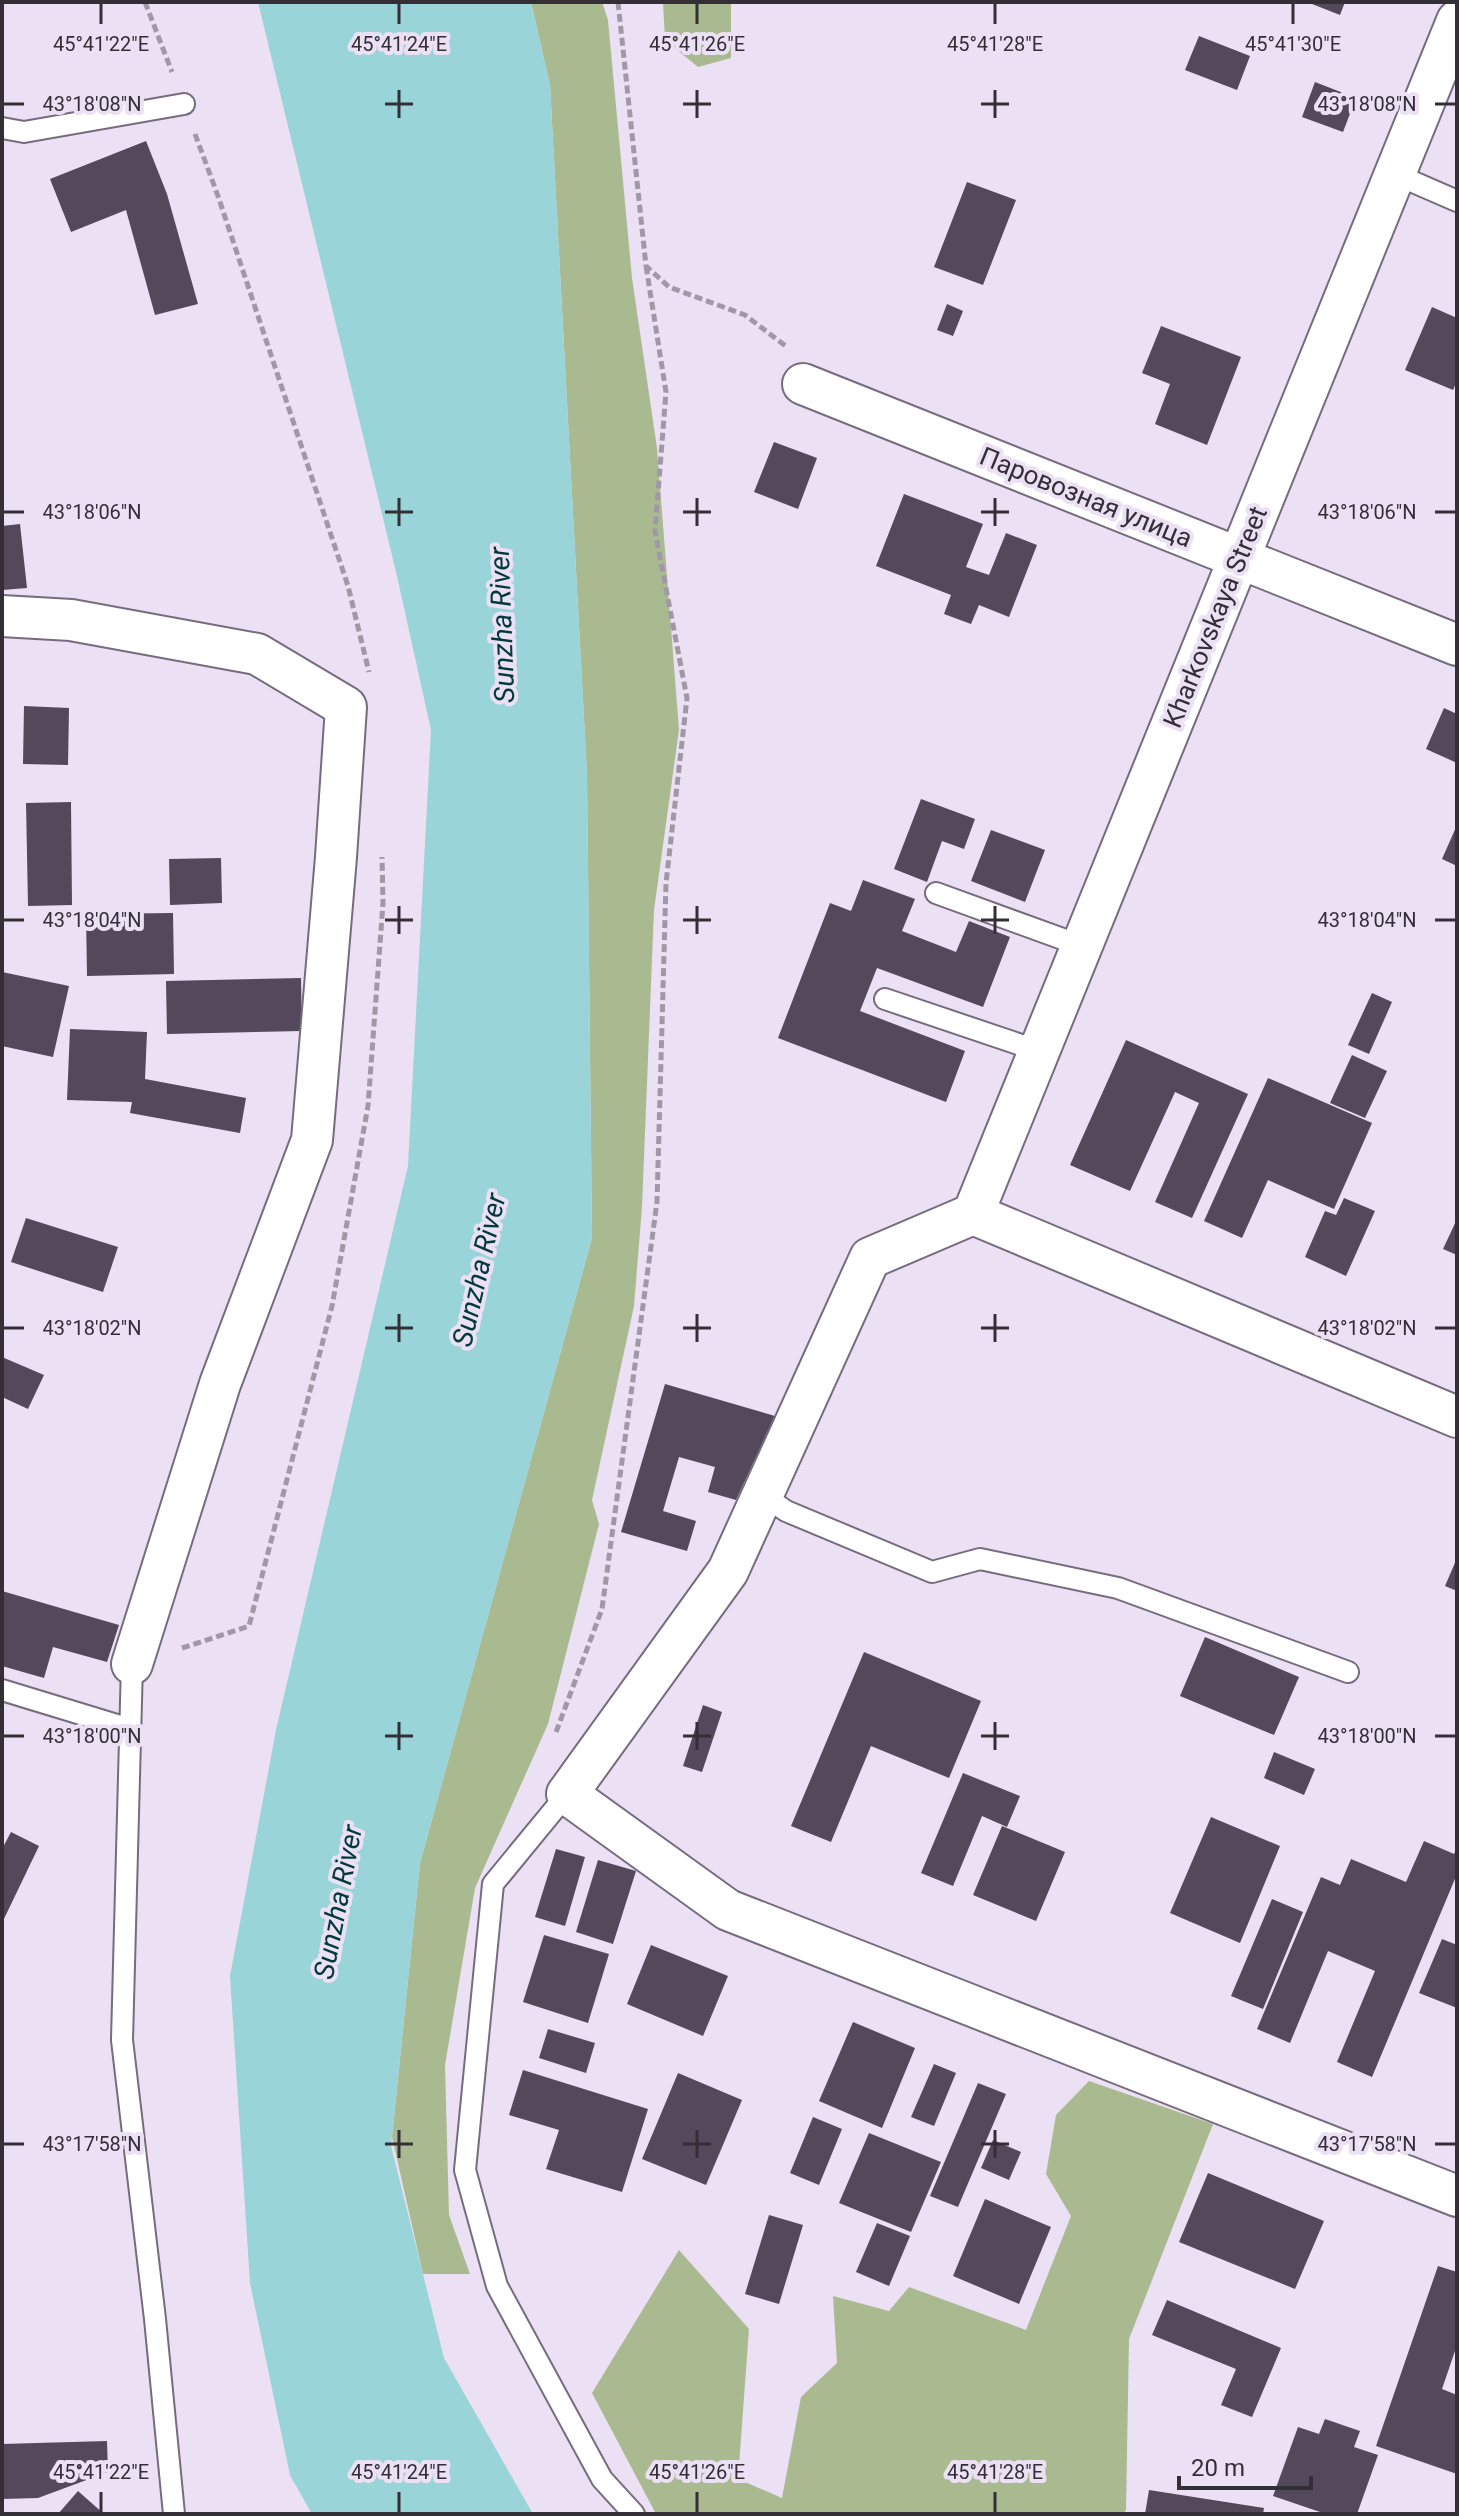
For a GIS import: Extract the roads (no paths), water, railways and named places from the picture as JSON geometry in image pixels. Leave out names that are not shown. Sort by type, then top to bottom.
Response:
[{"type":"street","name":"Kharkovskaya Street","points":[[973,1214],[1457,21]]},
{"type":"street","name":"Паровозная улица","points":[[803,384],[1457,645]]},
{"type":"street","points":[[2,616],[71,620],[257,654],[346,707],[312,1140],[220,1384],[132,1664]]},
{"type":"street","points":[[1457,1417],[973,1214],[870,1258],[728,1571],[567,1794],[728,1910],[1457,2196]]},
{"type":"lane","points":[[2,143],[24,132],[184,104]]},
{"type":"lane","points":[[2,128],[24,132]]},
{"type":"lane","points":[[1395,174],[1457,201]]},
{"type":"lane","points":[[936,893],[1082,946]]},
{"type":"lane","points":[[885,999],[1039,1051]]},
{"type":"lane","points":[[763,1495],[786,1511],[932,1572],[980,1559],[1118,1588],[1348,1672]]},
{"type":"lane","points":[[132,1664],[122,2040],[174,2514]]},
{"type":"lane","points":[[2,1690],[130,1729]]},
{"type":"lane","points":[[567,1794],[493,1884],[465,2170],[497,2286],[602,2479],[634,2514]]},
{"type":"water","name":"Sunzha River","points":[[258,2],[531,2],[550,85],[587,775],[592,1238],[420,1863],[391,2146],[444,2358],[533,2514],[312,2514],[290,2475],[250,2283],[230,1976],[276,1730],[408,1166],[431,730],[397,576]]}]
